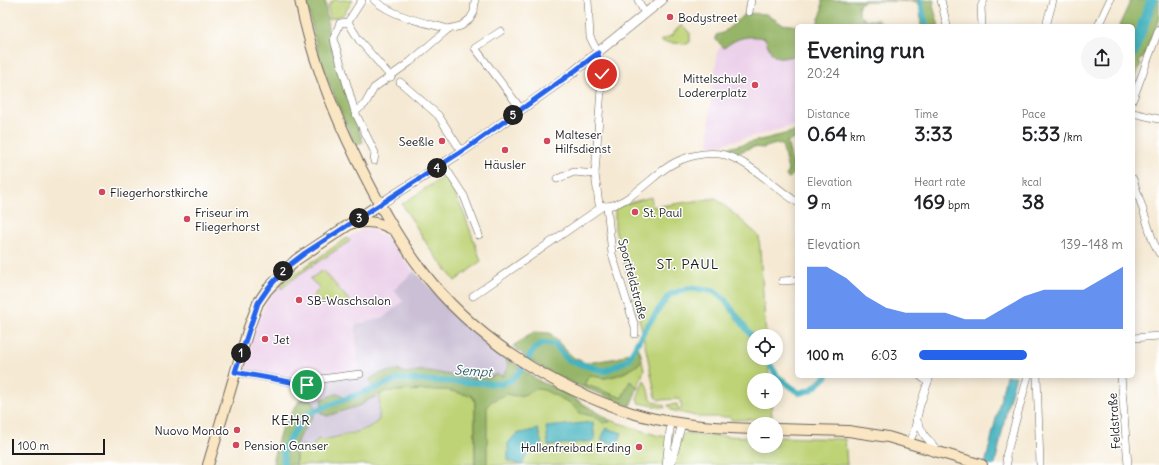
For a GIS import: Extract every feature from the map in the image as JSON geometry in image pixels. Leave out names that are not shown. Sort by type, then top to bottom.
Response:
[{"type":"main road","points":[[300,1],[314,55],[340,125],[393,230],[422,270],[454,306],[488,336],[521,360],[600,402],[654,418],[682,423],[747,428]]},
{"type":"main road","points":[[208,465],[253,316],[269,287],[296,260],[380,204]]},
{"type":"main road","points":[[350,224],[367,221],[384,224],[393,230]]},
{"type":"main road","points":[[783,429],[848,431],[909,442],[979,464]]},
{"type":"street","points":[[362,0],[348,22],[340,24],[334,38],[355,112],[375,152],[374,161]]},
{"type":"street","points":[[374,0],[387,9],[418,21],[448,29]]},
{"type":"street","points":[[355,112],[365,104],[374,88],[392,76],[448,29],[461,26],[470,19],[474,12],[475,0]]},
{"type":"street","points":[[588,0],[590,37],[598,53],[602,74],[595,174],[599,204],[605,206]]},
{"type":"street","points":[[638,0],[645,14]]},
{"type":"street","points":[[380,204],[462,152],[598,53],[662,0]]},
{"type":"street","points":[[749,12],[751,0]]},
{"type":"street","points":[[941,0],[947,24]]},
{"type":"street","points":[[982,24],[981,7],[984,0]]},
{"type":"street","points":[[1047,24],[1053,0]]},
{"type":"street","points":[[1099,24],[1110,0]]},
{"type":"street","points":[[348,22],[359,40],[392,76]]},
{"type":"street","points":[[1135,94],[1159,29]]},
{"type":"street","points":[[501,31],[475,48],[521,109]]},
{"type":"street","points":[[400,82],[438,115],[462,152]]},
{"type":"street","points":[[1135,113],[1159,119]]},
{"type":"street","points":[[473,296],[605,206],[638,192],[668,166],[681,160],[702,154],[717,154],[740,162],[795,201]]},
{"type":"street","points":[[443,164],[464,196],[479,235]]},
{"type":"street","points":[[557,179],[574,172],[595,174]]},
{"type":"street","points":[[1135,185],[1153,242],[1159,254]]},
{"type":"street","name":"Sportfeldstraße","points":[[605,206],[612,254],[635,326],[635,334]]},
{"type":"street","points":[[782,281],[795,280]]},
{"type":"street","points":[[1135,338],[1159,336]]},
{"type":"street","points":[[235,372],[307,385],[314,384],[321,379],[360,374]]},
{"type":"street","points":[[1007,465],[1006,456],[1027,378]]},
{"type":"street","points":[[1037,378],[1040,465]]},
{"type":"street","name":"Feldstraße","points":[[1121,378],[1128,465]]},
{"type":"street","points":[[909,442],[914,432],[916,420],[929,379]]},
{"type":"street","points":[[654,418],[662,423],[670,436]]},
{"type":"street","points":[[916,420],[925,436],[938,451]]},
{"type":"street","points":[[666,465],[671,421]]},
{"type":"street","points":[[671,465],[682,423]]},
{"type":"shaded area","name":"Mittelschule Lodererplatz","points":[[749,31],[795,37],[795,126],[710,147],[710,107],[718,50],[727,38]]},
{"type":"shaded area","points":[[371,228],[377,233],[383,234],[414,271],[394,290],[403,301],[384,317],[355,325],[359,371],[318,373],[310,381],[299,381],[243,369],[255,327],[270,296],[280,284],[350,236]]},
{"type":"shaded area","points":[[414,271],[455,315],[504,357],[508,367],[503,376],[496,374],[488,378],[478,378],[414,372],[406,373],[397,370],[381,373],[370,379],[372,391],[347,401],[339,393],[327,416],[361,405],[367,400],[380,394],[379,420],[376,424],[362,430],[324,440],[310,449],[302,445],[296,453],[297,441],[303,430],[312,420],[314,409],[312,400],[300,400],[305,393],[305,381],[310,381],[318,373],[359,371],[355,325],[384,317],[403,301],[394,290]]},
{"type":"green space","points":[[306,0],[325,0],[329,37],[343,86],[363,142],[355,146],[320,61]]},
{"type":"green space","points":[[333,0],[353,0],[343,15],[330,19],[328,6]]},
{"type":"green space","points":[[822,0],[934,0],[933,6],[938,24],[921,24],[920,8],[915,1],[865,1],[859,4],[859,16],[867,20],[878,20],[883,24],[817,24],[822,12]]},
{"type":"green space","points":[[1131,0],[1159,0],[1159,19],[1143,59],[1141,58],[1139,62],[1141,63],[1135,80],[1135,24],[1120,24]]},
{"type":"green space","points":[[746,13],[766,14],[782,24],[795,26],[795,55],[783,58],[775,57],[765,38],[759,37],[738,39],[724,48],[716,40],[716,35],[723,33]]},
{"type":"green space","points":[[680,26],[683,26],[690,33],[690,42],[687,44],[662,42],[661,40],[671,36]]},
{"type":"green space","points":[[795,131],[795,139],[787,142],[795,173],[789,178],[786,176],[788,170],[782,144],[776,144],[763,148],[753,147],[734,154],[724,149]]},
{"type":"green space","points":[[446,175],[465,216],[481,261],[455,281],[430,249],[402,204]]},
{"type":"green space","points":[[651,197],[653,207],[716,198],[759,236],[766,329],[747,329],[747,365],[768,365],[769,373],[747,373],[747,409],[771,409],[772,417],[747,417],[747,420],[731,420],[730,417],[699,417],[671,410],[668,405],[677,404],[678,409],[682,408],[680,399],[659,400],[656,398],[642,330],[615,229],[615,208]]},
{"type":"green space","points":[[347,238],[350,241],[301,273],[281,289],[280,284]]},
{"type":"green space","points":[[323,270],[353,305],[352,307],[320,302],[313,296],[320,288],[310,279]]},
{"type":"green space","points":[[534,332],[550,333],[572,357],[586,363],[618,358],[630,352],[637,342],[642,360],[639,364],[630,370],[615,376],[605,378],[590,375],[584,384],[622,398],[630,381],[638,387],[630,406],[584,388],[554,374],[526,357],[513,346]]},
{"type":"green space","points":[[506,358],[539,381],[565,393],[607,418],[610,422],[603,423],[596,417],[580,413],[570,403],[544,390],[536,389],[518,396],[507,394],[492,401],[487,406],[487,465],[474,465],[475,401],[472,396],[447,390],[387,391],[361,405],[327,416],[321,413],[322,399],[339,393],[347,401],[372,391],[370,379],[381,373],[397,370],[406,373],[423,370],[466,378],[488,378],[497,374],[503,376],[508,367]]},
{"type":"green space","points":[[642,360],[644,370],[638,387],[630,382],[622,398],[584,384],[590,375],[605,378],[615,376],[630,370]]},
{"type":"green space","points":[[644,380],[651,399],[664,405],[665,408],[639,403],[637,399]]},
{"type":"green space","points":[[536,382],[597,416],[659,436],[683,435],[688,431],[697,430],[698,431],[687,435],[747,437],[747,453],[783,453],[783,437],[845,439],[847,465],[482,465],[482,390]]},
{"type":"green space","points":[[419,389],[447,390],[472,396],[475,401],[475,464],[296,465],[296,454],[302,445],[310,449],[318,439],[324,440],[361,431],[379,420],[380,394],[387,391]]},
{"type":"green space","points":[[300,400],[312,400],[315,406],[315,411],[297,442],[296,465],[274,465],[273,459],[281,429]]},
{"type":"water","points":[[1006,378],[1015,378],[1008,404],[995,465],[985,465]]},
{"type":"water","points":[[593,422],[595,441],[548,446],[546,427]]},
{"type":"water","points":[[606,428],[622,433],[617,446],[601,440]]},
{"type":"water","points":[[538,429],[543,448],[527,455],[522,465],[508,461],[508,443],[516,434]]},
{"type":"waterway","name":"Sempt","points":[[920,0],[926,24]]},
{"type":"waterway","points":[[1135,47],[1152,0]]},
{"type":"waterway","name":"Sempt","points":[[284,465],[284,448],[304,417],[311,412],[399,379],[501,384],[511,380],[520,372],[534,349],[543,343],[554,344],[569,361],[605,371],[628,360],[645,329],[669,295],[688,288],[714,291],[725,300],[747,330]]},
{"type":"waterway","name":"Sempt","points":[[770,365],[777,376],[799,393],[811,390],[825,378]]},
{"type":"place","name":"Bodystreet","points":[[670,17]]},
{"type":"place","name":"Mittelschule Lodererplatz","points":[[755,85]]},
{"type":"place","name":"Seeßle","points":[[442,141]]},
{"type":"place","name":"Malteser Hilfsdienst","points":[[547,141]]},
{"type":"place","name":"Häusler","points":[[505,150]]},
{"type":"place","name":"Fliegerhorstkirche","points":[[102,192]]},
{"type":"place","name":"St. Paul","points":[[635,212]]},
{"type":"place","name":"Friseur im Fliegerhorst","points":[[187,219]]},
{"type":"place","name":"SB-Waschsalon","points":[[299,300]]},
{"type":"place","name":"Jet","points":[[265,339]]},
{"type":"place","name":"Nuovo Mondo","points":[[237,430]]},
{"type":"place","name":"Pension Ganser","points":[[236,445]]},
{"type":"place","name":"Hallenfreibad Erding","points":[[639,447]]},
{"type":"district","name":"ST. PAUL","points":[[688,264]]},
{"type":"district","name":"KEHR","points":[[291,420]]},
{"type":"route","points":[[307,385],[235,372],[258,303],[276,278],[288,266],[305,253],[462,152],[598,53],[602,74]]}]
